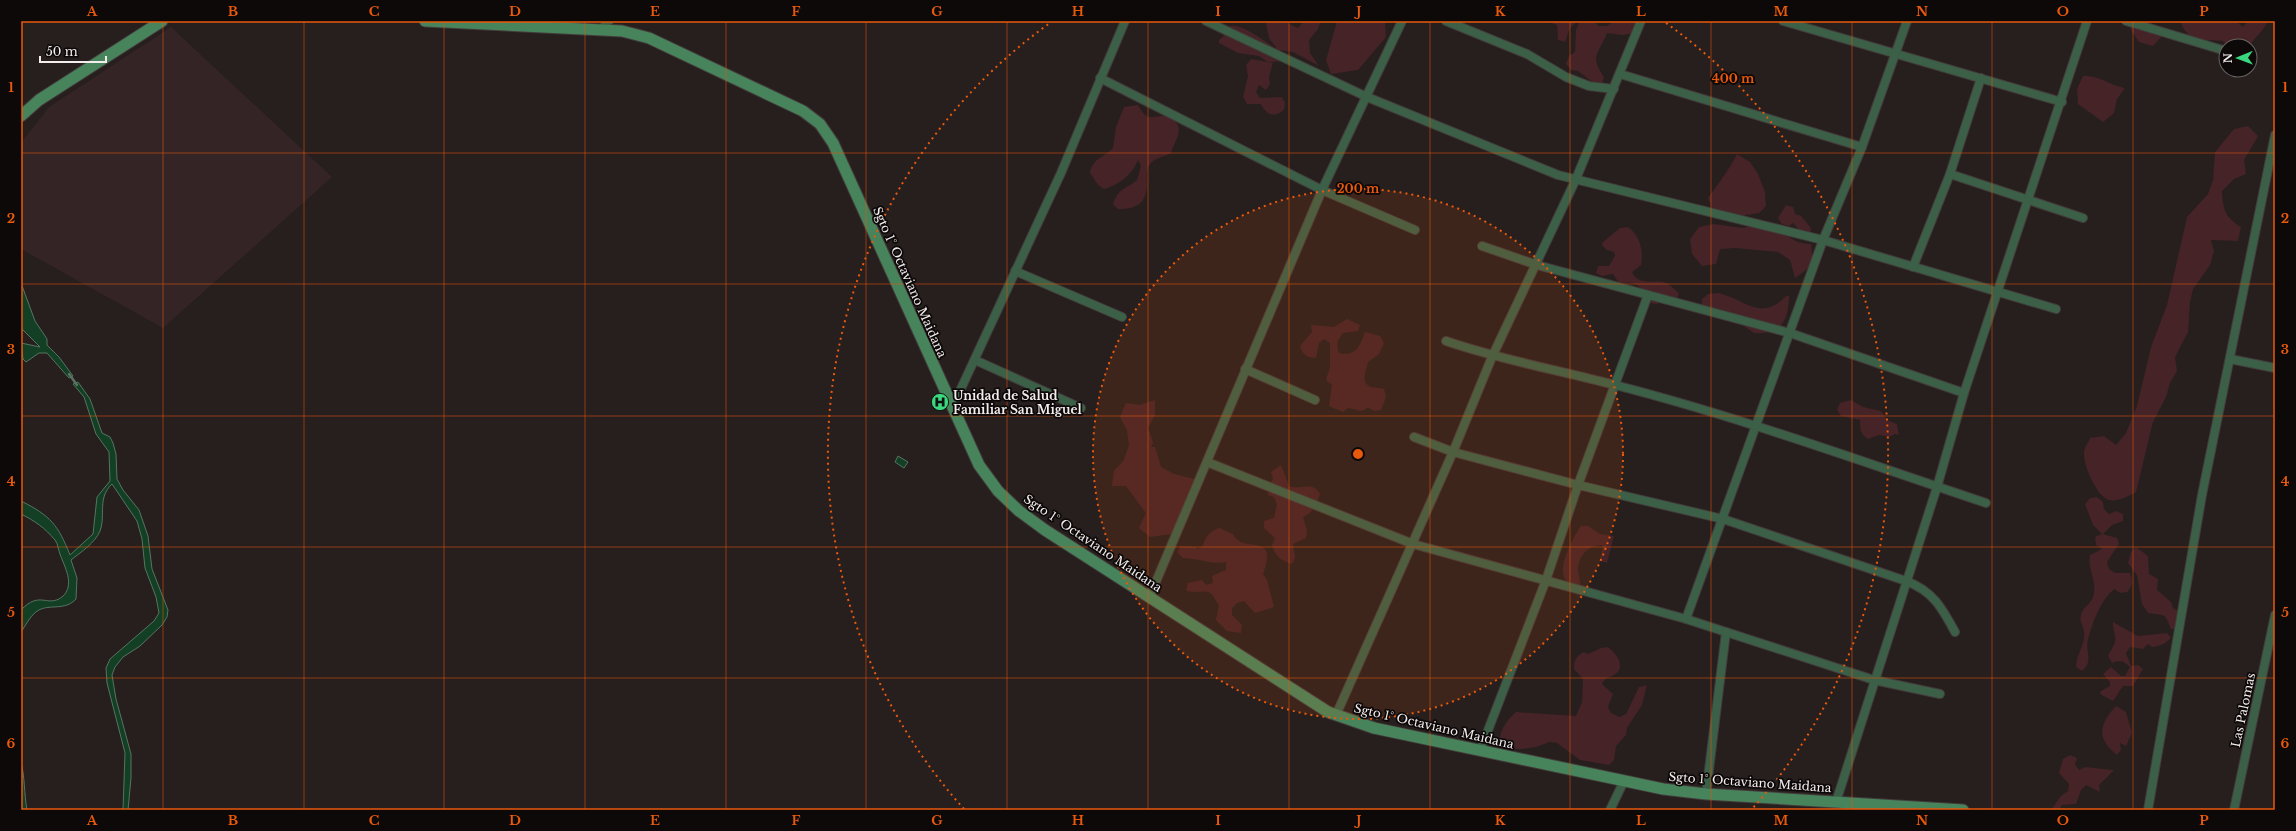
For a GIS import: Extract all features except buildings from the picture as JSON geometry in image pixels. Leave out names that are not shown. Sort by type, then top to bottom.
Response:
[{"type":"main road","points":[[21,116],[39,100],[162,21]]},
{"type":"main road","name":"Sgto 1° Octaviano Maidana","points":[[425,21],[606,25],[649,38],[803,111],[820,124],[833,143],[979,465],[998,491],[1019,511],[1045,530],[1149,598],[1336,715],[1374,728],[1624,781],[1706,794],[1963,810]]},
{"type":"street","points":[[952,408],[1015,271],[1125,21]]},
{"type":"street","points":[[1206,21],[1367,97],[1558,175],[1823,240],[2056,309]]},
{"type":"street","points":[[1149,598],[1322,190],[1402,21]]},
{"type":"street","points":[[1446,21],[1527,54],[1566,77],[1589,86],[1614,89]]},
{"type":"street","points":[[1336,715],[1413,544],[1492,357],[1537,265],[1576,179],[1641,21]]},
{"type":"street","points":[[1783,21],[1896,52],[2062,102]]},
{"type":"street","points":[[1686,619],[1823,240],[1862,147],[1907,21]]},
{"type":"street","points":[[1836,802],[1937,487],[1964,393],[2062,102],[2087,21]]},
{"type":"street","points":[[2126,21],[2218,49]]},
{"type":"street","points":[[1620,74],[1862,147]]},
{"type":"street","points":[[1100,78],[1322,190],[1415,230]]},
{"type":"street","points":[[1913,267],[1950,174],[1981,78]]},
{"type":"street","points":[[2148,810],[2202,495],[2272,161],[2275,135]]},
{"type":"street","points":[[1950,174],[2083,218]]},
{"type":"street","points":[[1482,246],[1537,265],[1790,333],[1964,393]]},
{"type":"street","points":[[1015,271],[1122,317]]},
{"type":"street","points":[[1480,750],[1546,580],[1578,485],[1648,295]]},
{"type":"street","points":[[1446,341],[1492,357],[1615,385],[1756,426],[1986,503]]},
{"type":"street","points":[[2230,359],[2275,368]]},
{"type":"street","points":[[974,360],[1081,408]]},
{"type":"street","points":[[1245,369],[1315,400]]},
{"type":"street","points":[[1414,437],[1453,452],[1578,485],[1723,519],[1906,581],[1923,588],[1943,611],[1955,632]]},
{"type":"street","points":[[1207,462],[1413,544],[1686,619],[1874,680],[1940,694]]},
{"type":"street","name":"Las Palomas","points":[[2234,810],[2275,616]]},
{"type":"street","points":[[1706,794],[1726,632]]},
{"type":"street","points":[[1610,810],[1624,781]]},
{"type":"shaded area","points":[[1268,21],[1283,21],[1298,28],[1304,21],[1321,21],[1318,29],[1309,40],[1310,53],[1319,66],[1293,52],[1279,50],[1283,54],[1287,55],[1285,61],[1268,62],[1259,56],[1238,53],[1219,43],[1219,40],[1230,30],[1230,26],[1236,26],[1254,34],[1277,49],[1269,38],[1266,24]]},
{"type":"shaded area","points":[[1337,21],[1385,21],[1386,37],[1358,70],[1331,74],[1326,60]]},
{"type":"shaded area","points":[[1547,21],[1578,21],[1570,28],[1565,42],[1558,40],[1557,25]]},
{"type":"shaded area","points":[[1594,21],[1599,26],[1607,26],[1614,21],[1642,21],[1636,33],[1622,35],[1607,33],[1596,59],[1599,70],[1604,77],[1602,84],[1595,84],[1578,71],[1571,70],[1566,64],[1569,56],[1575,52],[1576,30],[1579,23]]},
{"type":"shaded area","points":[[2130,21],[2149,21],[2162,36],[2153,46],[2139,42],[2131,30]]},
{"type":"shaded area","points":[[2180,21],[2236,21],[2243,27],[2248,21],[2268,21],[2256,38],[2218,38],[2218,41],[2203,40],[2192,37]]},
{"type":"shaded area","points":[[171,27],[332,177],[163,328],[21,249],[21,143],[49,107]]},
{"type":"shaded area","points":[[1251,59],[1273,63],[1269,77],[1270,84],[1266,90],[1259,85],[1256,92],[1260,98],[1282,97],[1285,103],[1284,110],[1277,114],[1274,115],[1268,113],[1261,104],[1247,104],[1243,97],[1248,76],[1246,65]]},
{"type":"shaded area","points":[[2083,76],[2095,77],[2125,88],[2117,99],[2114,113],[2103,122],[2078,104],[2077,89]]},
{"type":"shaded area","points":[[1138,105],[1147,116],[1153,117],[1167,115],[1177,124],[1179,132],[1171,153],[1156,159],[1148,167],[1147,189],[1140,204],[1131,208],[1118,209],[1113,204],[1115,198],[1123,189],[1137,180],[1141,166],[1138,160],[1133,170],[1125,178],[1115,185],[1104,189],[1098,185],[1090,173],[1093,164],[1113,148],[1116,127],[1124,107]]},
{"type":"shaded area","points":[[2248,126],[2258,136],[2244,160],[2246,174],[2234,179],[2222,191],[2224,208],[2228,216],[2241,227],[2238,241],[2211,240],[2214,251],[2210,265],[2193,289],[2190,302],[2188,332],[2175,357],[2177,371],[2170,383],[2166,397],[2153,422],[2136,492],[2127,497],[2109,500],[2104,498],[2100,493],[2088,472],[2084,458],[2085,449],[2090,438],[2104,436],[2116,445],[2126,433],[2137,406],[2151,347],[2167,305],[2187,217],[2208,194],[2213,180],[2215,152],[2234,129]]},
{"type":"shaded area","points":[[1737,154],[1750,162],[1758,174],[1765,192],[1766,206],[1759,213],[1740,216],[1713,212],[1708,198]]},
{"type":"shaded area","points":[[1786,205],[1793,207],[1795,214],[1801,216],[1811,228],[1810,235],[1803,234],[1793,223],[1789,226],[1782,224],[1778,218]]},
{"type":"shaded area","points":[[1714,224],[1743,228],[1757,224],[1798,242],[1811,244],[1812,256],[1810,264],[1805,271],[1795,278],[1790,260],[1778,252],[1735,248],[1720,249],[1716,264],[1702,266],[1692,254],[1690,239],[1699,227]]},
{"type":"shaded area","points":[[1628,227],[1636,234],[1642,255],[1641,265],[1632,272],[1642,281],[1663,282],[1671,286],[1679,293],[1677,299],[1656,304],[1645,302],[1640,297],[1642,289],[1636,285],[1631,283],[1619,283],[1613,274],[1602,276],[1596,273],[1598,266],[1609,266],[1615,256],[1614,252],[1607,250],[1602,245],[1603,242],[1620,228]]},
{"type":"shaded area","points":[[21,283],[35,321],[47,339],[47,345],[59,357],[73,376],[69,378],[47,353],[39,353],[26,362],[23,359],[21,343],[40,347],[21,328]]},
{"type":"shaded area","points":[[1719,293],[1753,307],[1761,308],[1777,304],[1786,296],[1789,296],[1789,305],[1785,319],[1776,329],[1770,332],[1754,333],[1738,322],[1702,306],[1702,299],[1708,294]]},
{"type":"shaded area","points":[[1347,319],[1360,325],[1358,331],[1343,333],[1338,340],[1339,353],[1345,354],[1353,352],[1359,346],[1365,332],[1380,336],[1384,343],[1379,354],[1368,362],[1365,376],[1366,383],[1368,385],[1384,389],[1386,397],[1381,410],[1374,411],[1368,407],[1362,411],[1348,408],[1343,412],[1329,406],[1332,385],[1326,380],[1330,367],[1330,343],[1324,339],[1319,343],[1316,358],[1305,355],[1301,349],[1300,346],[1312,332],[1311,325],[1334,327]]},
{"type":"shaded area","points":[[78,382],[90,399],[102,433],[110,437],[113,443],[116,454],[117,479],[123,490],[139,510],[148,536],[152,569],[168,610],[167,617],[162,625],[140,646],[123,657],[115,667],[112,675],[116,699],[131,754],[131,778],[128,810],[123,810],[125,753],[107,683],[106,668],[110,659],[154,621],[159,613],[156,597],[145,568],[142,539],[137,521],[112,484],[107,489],[103,501],[102,525],[98,535],[87,547],[71,560],[77,578],[76,599],[67,605],[48,607],[39,610],[31,617],[21,632],[21,610],[33,601],[52,601],[62,597],[66,592],[69,581],[56,542],[40,525],[21,514],[21,501],[40,512],[52,522],[62,536],[70,555],[93,534],[97,497],[110,481],[109,452],[96,434],[84,397],[73,384]]},
{"type":"shaded area","points":[[1155,400],[1155,415],[1148,428],[1153,442],[1151,447],[1155,447],[1161,467],[1174,474],[1202,481],[1192,508],[1183,519],[1179,533],[1150,537],[1139,528],[1146,513],[1126,486],[1112,486],[1114,471],[1124,460],[1129,445],[1127,430],[1120,417],[1126,403],[1140,405]]},
{"type":"shaded area","points":[[1851,400],[1863,407],[1881,411],[1887,420],[1897,424],[1899,435],[1895,434],[1889,437],[1879,435],[1868,439],[1865,437],[1861,431],[1860,420],[1841,416],[1837,410],[1840,403]]},
{"type":"shaded area","points":[[898,456],[908,462],[904,468],[895,462]]},
{"type":"shaded area","points":[[1281,465],[1289,486],[1310,487],[1317,490],[1320,494],[1316,505],[1307,515],[1303,517],[1307,530],[1306,538],[1293,544],[1295,558],[1292,564],[1282,560],[1277,555],[1272,545],[1275,538],[1264,528],[1264,521],[1274,518],[1277,504],[1274,497],[1268,495],[1268,487],[1273,479],[1271,472]]},
{"type":"shaded area","points":[[2097,497],[2103,502],[2104,509],[2109,514],[2116,511],[2123,514],[2123,521],[2112,525],[2103,534],[2117,538],[2119,544],[2107,562],[2109,569],[2115,573],[2130,573],[2132,583],[2127,592],[2120,593],[2114,589],[2101,606],[2088,639],[2088,664],[2082,671],[2076,667],[2084,636],[2080,618],[2083,610],[2092,599],[2094,591],[2089,560],[2090,555],[2102,549],[2096,545],[2095,537],[2102,534],[2093,525],[2085,504],[2090,498]]},
{"type":"shaded area","points":[[1581,526],[1588,526],[1600,534],[1614,536],[1607,563],[1600,561],[1603,547],[1602,545],[1592,547],[1581,557],[1578,567],[1580,587],[1570,584],[1565,578],[1563,570],[1564,561],[1572,541]]},
{"type":"shaded area","points":[[1219,528],[1233,534],[1238,540],[1244,543],[1263,547],[1266,552],[1267,560],[1263,574],[1267,580],[1274,607],[1255,613],[1244,601],[1237,603],[1232,608],[1232,615],[1242,625],[1241,633],[1227,631],[1216,620],[1219,605],[1212,594],[1209,592],[1193,592],[1186,590],[1188,583],[1202,580],[1206,585],[1213,583],[1212,576],[1226,570],[1226,562],[1215,563],[1183,558],[1177,552],[1181,546],[1196,547],[1197,549],[1203,546],[1208,535]]},
{"type":"shaded area","points":[[2136,547],[2148,556],[2149,574],[2158,579],[2157,590],[2171,602],[2173,608],[2179,612],[2177,626],[2175,629],[2171,629],[2164,616],[2148,613],[2142,604],[2137,575],[2128,563],[2131,552]]},
{"type":"shaded area","points":[[2113,622],[2138,636],[2167,633],[2171,638],[2158,646],[2152,647],[2148,644],[2143,649],[2130,647],[2126,653],[2131,666],[2138,665],[2143,669],[2133,686],[2123,686],[2113,701],[2100,694],[2101,691],[2110,686],[2110,682],[2103,674],[2111,667],[2121,676],[2125,676],[2130,667],[2126,663],[2122,662],[2112,663],[2108,656],[2114,645],[2115,639]]},
{"type":"shaded area","points":[[1608,647],[1617,656],[1620,665],[1620,669],[1617,673],[1606,678],[1602,684],[1613,694],[1608,707],[1611,713],[1619,717],[1626,714],[1639,687],[1647,685],[1642,705],[1627,728],[1626,735],[1616,746],[1614,760],[1609,765],[1580,760],[1557,743],[1550,742],[1536,747],[1514,749],[1500,743],[1504,726],[1516,712],[1576,716],[1582,702],[1583,679],[1574,669],[1574,663],[1579,655],[1584,652],[1588,654],[1601,648]]},
{"type":"shaded area","points":[[2116,706],[2126,712],[2132,733],[2126,746],[2120,743],[2121,750],[2117,755],[2106,743],[2102,732],[2106,719]]},
{"type":"shaded area","points":[[2070,755],[2077,758],[2075,764],[2079,770],[2085,767],[2114,770],[2099,785],[2100,792],[2086,785],[2081,790],[2076,804],[2062,805],[2059,810],[2051,810],[2061,796],[2068,791],[2069,784],[2059,773],[2063,759]]},
{"type":"shaded area","points":[[21,762],[25,798],[27,810],[21,810]]},
{"type":"waterway","points":[[69,374],[77,385]]},
{"type":"place","name":"Unidad de Salud Familiar San Miguel","points":[[940,402]]}]
